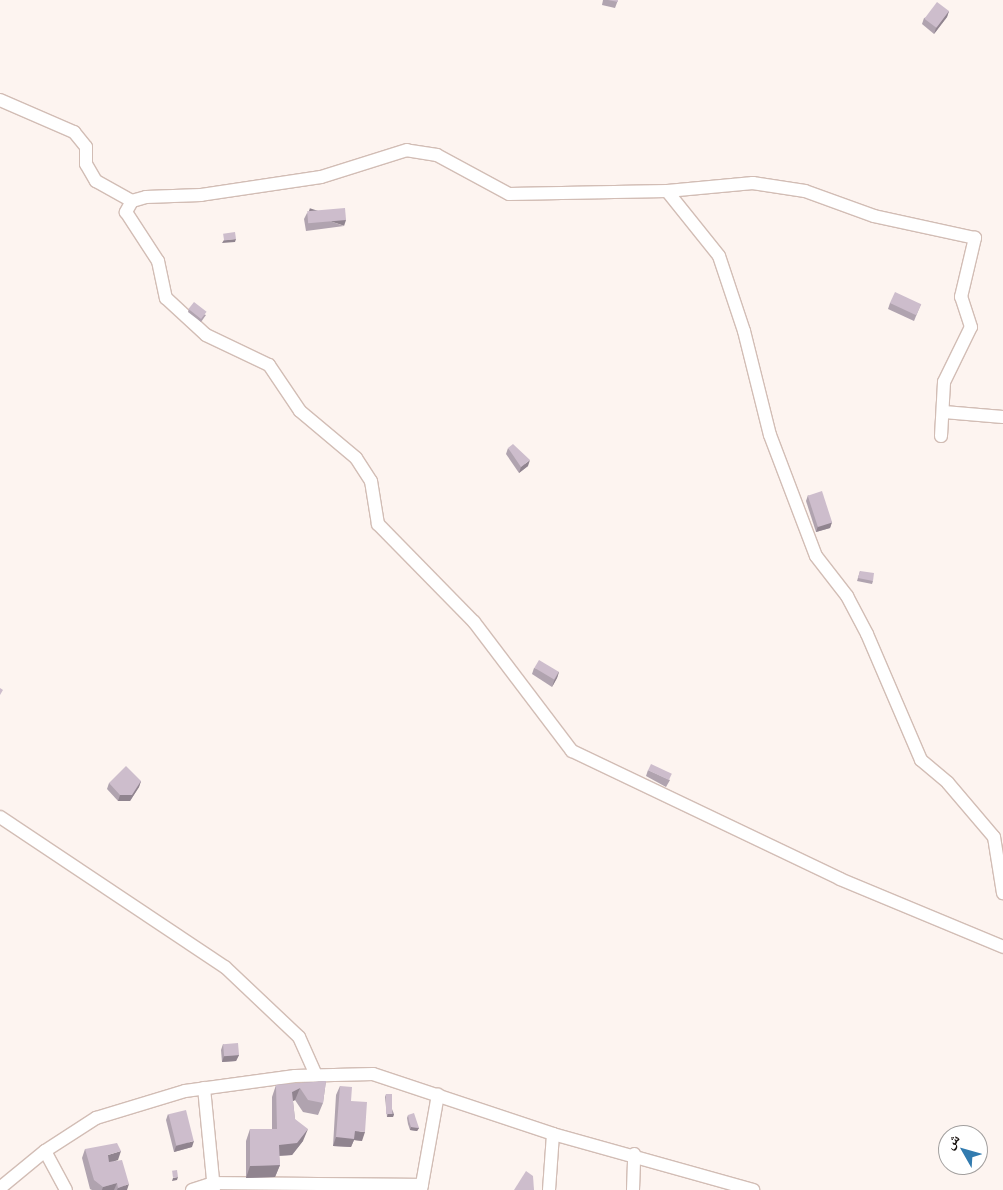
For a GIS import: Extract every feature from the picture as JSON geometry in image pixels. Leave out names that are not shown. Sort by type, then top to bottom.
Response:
[{"type":"street","points":[[0,100],[74,132],[86,147],[86,164],[96,181],[132,201],[321,177],[407,150],[438,155],[509,194],[667,191],[773,185],[805,190],[888,220],[975,238],[961,297],[971,327],[944,382],[944,412],[941,436]]},
{"type":"street","points":[[667,191],[718,256],[744,331],[770,435],[816,556],[847,596],[863,626],[921,760],[948,783],[994,837],[1003,893]]},
{"type":"street","points":[[132,201],[126,212],[158,261],[166,298],[206,335],[269,366],[300,410],[356,458],[371,481],[378,524],[474,622],[572,751],[840,879],[1003,947]]},
{"type":"street","points":[[944,412],[1003,416]]},
{"type":"street","points":[[0,817],[225,967],[299,1037],[316,1075]]},
{"type":"street","points":[[0,1188],[45,1150],[96,1118],[204,1088],[316,1075],[373,1074],[553,1134],[634,1154],[718,1184],[753,1190]]},
{"type":"street","points":[[204,1088],[213,1186]]},
{"type":"street","points":[[192,1190],[213,1186],[421,1188],[438,1095]]},
{"type":"street","points":[[549,1190],[553,1134]]},
{"type":"street","points":[[45,1150],[66,1190]]},
{"type":"street","points":[[633,1190],[634,1154]]},
{"type":"building","points":[[937,2],[949,11],[936,28],[924,19]]},
{"type":"building","points":[[345,208],[346,220],[308,223],[307,211]]},
{"type":"building","points":[[235,232],[236,239],[224,241],[223,234]]},
{"type":"building","points":[[895,292],[921,304],[916,315],[890,303]]},
{"type":"building","points":[[194,302],[207,312],[201,319],[188,309]]},
{"type":"building","points":[[513,444],[530,460],[521,467],[508,448]]},
{"type":"building","points":[[822,491],[832,522],[818,527],[808,496]]},
{"type":"building","points":[[860,571],[874,573],[873,581],[858,578]]},
{"type":"building","points":[[539,660],[559,672],[554,680],[534,668]]},
{"type":"building","points":[[651,764],[672,774],[669,780],[648,770]]},
{"type":"building","points":[[126,766],[141,781],[132,795],[120,795],[109,783]]},
{"type":"building","points":[[238,1043],[239,1055],[224,1056],[223,1044]]},
{"type":"building","points":[[326,1081],[323,1103],[308,1100],[300,1088],[292,1092],[295,1119],[308,1129],[297,1143],[279,1145],[280,1165],[250,1166],[250,1129],[277,1129],[276,1085]]},
{"type":"building","points":[[340,1086],[352,1087],[351,1101],[367,1102],[365,1132],[355,1131],[354,1139],[336,1137]]},
{"type":"building","points":[[386,1094],[392,1094],[392,1114],[386,1114]]},
{"type":"building","points":[[186,1110],[194,1141],[176,1145],[169,1114]]},
{"type":"building","points":[[414,1113],[419,1128],[411,1127],[409,1121],[408,1115]]},
{"type":"building","points":[[117,1143],[121,1151],[108,1155],[109,1162],[122,1160],[129,1184],[118,1188],[117,1183],[103,1187],[94,1180],[85,1149]]},
{"type":"building","points":[[177,1170],[178,1177],[173,1178],[172,1171]]},
{"type":"building","points":[[526,1171],[533,1176],[534,1190],[514,1190]]}]
